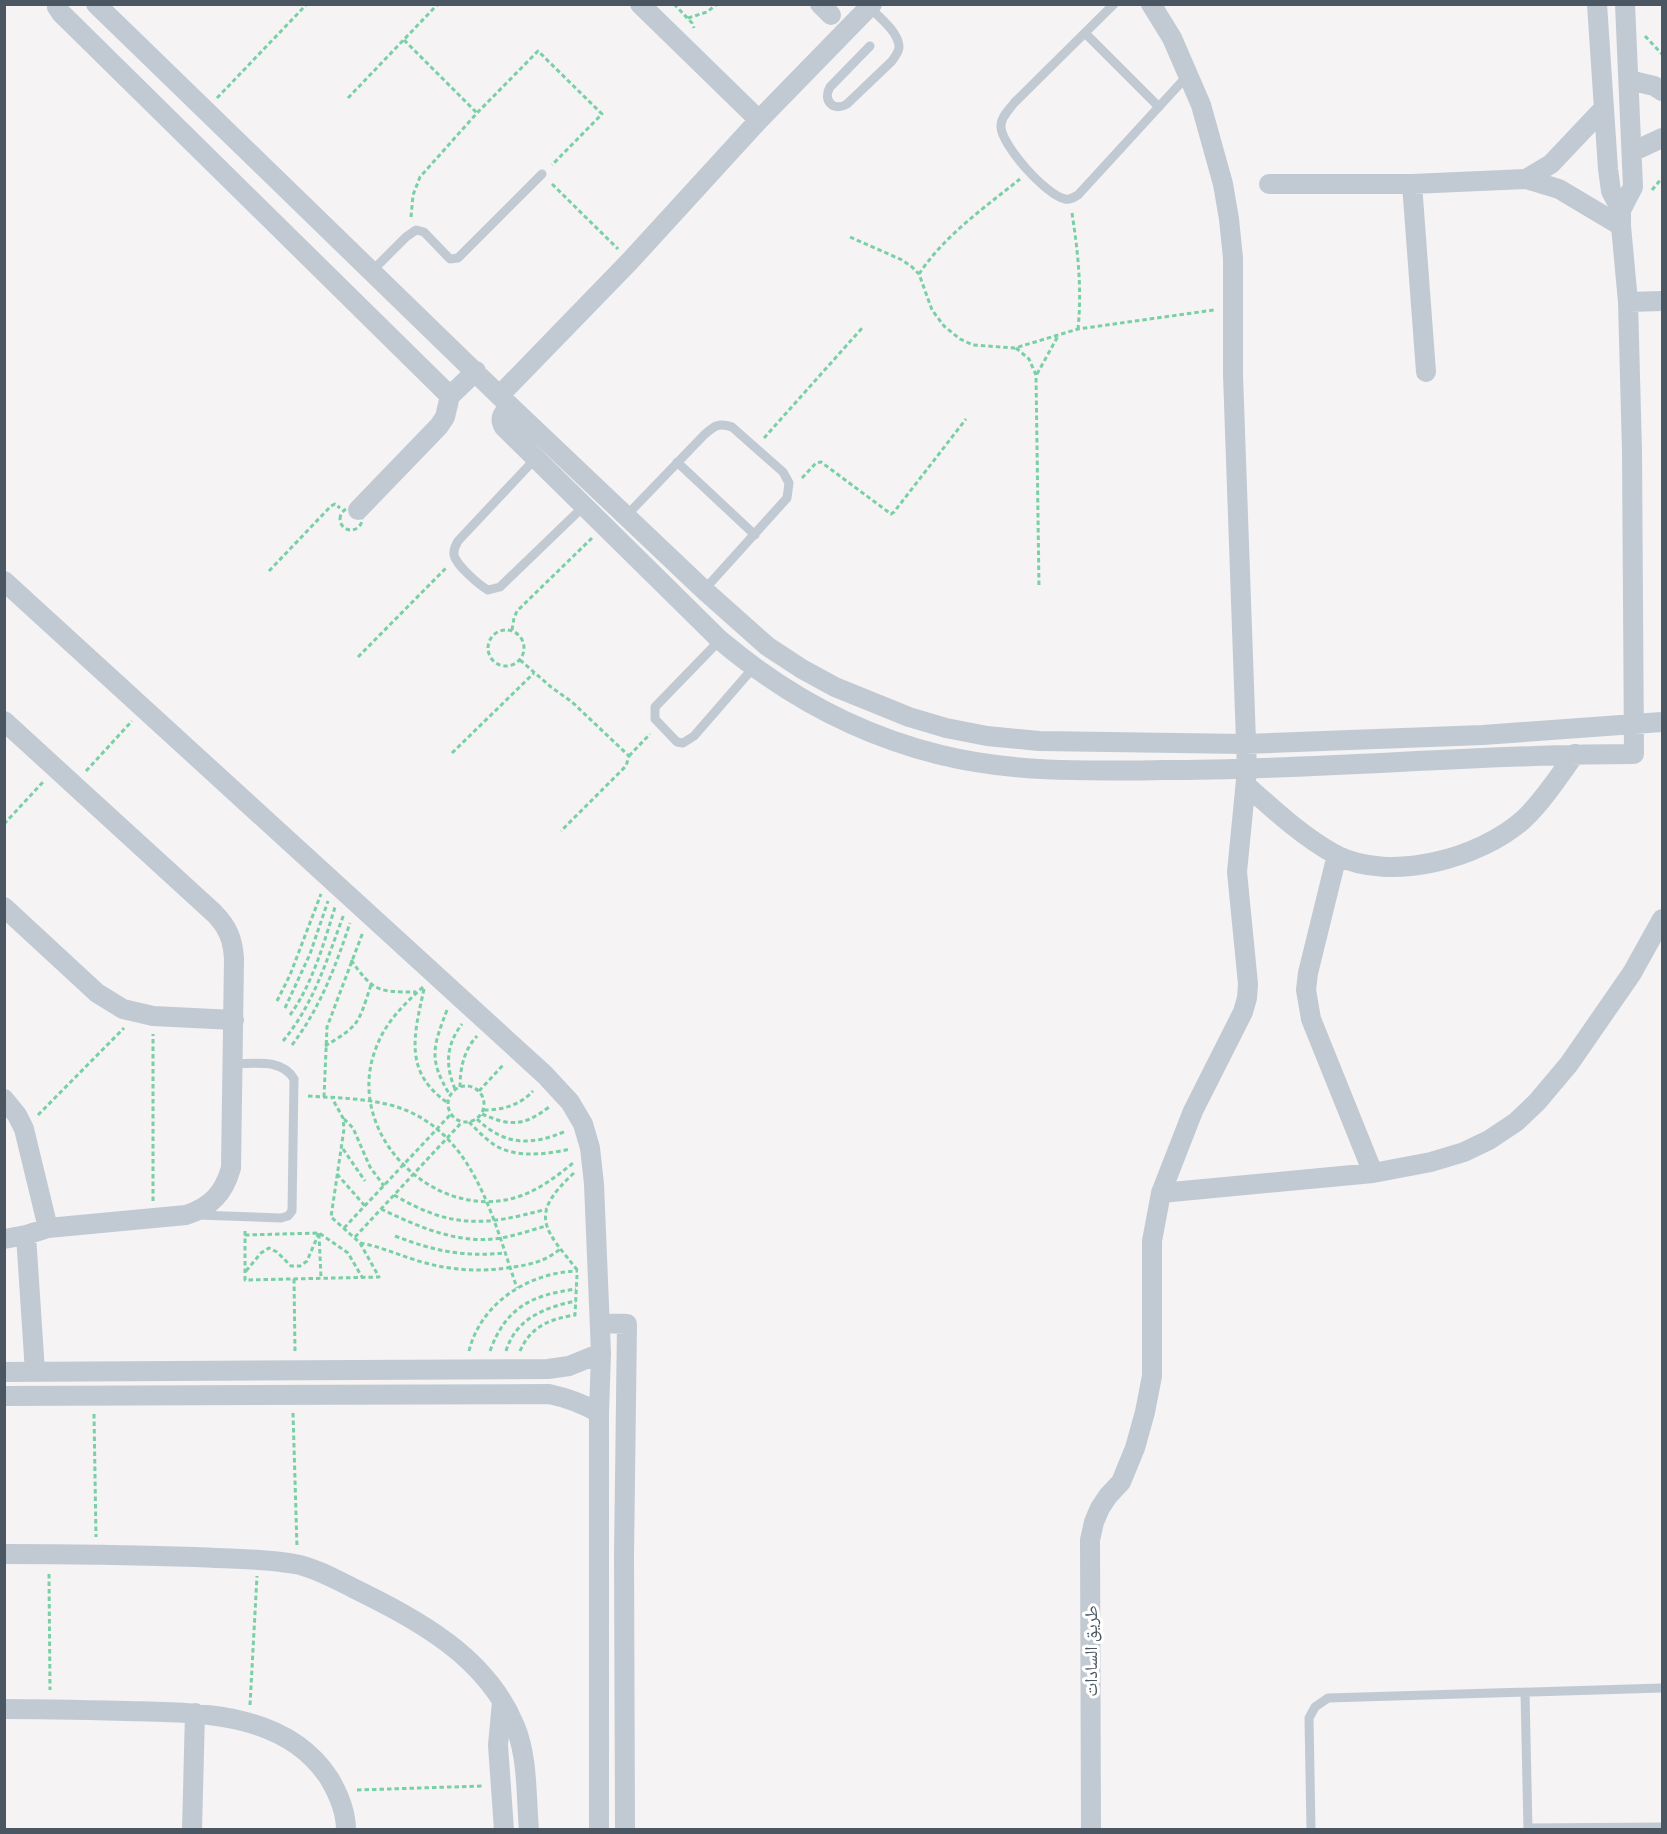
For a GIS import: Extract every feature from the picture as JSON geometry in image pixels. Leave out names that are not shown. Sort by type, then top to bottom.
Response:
[{"type":"street","points":[[58,4],[57,7],[61,13],[450,396]]},
{"type":"street","points":[[96,4],[704,590],[767,646],[835,687],[875,704],[946,728],[987,736],[1039,741],[1245,744],[1483,735],[1662,722]]},
{"type":"street","points":[[640,4],[759,120]]},
{"type":"street","name":"طريق السادات","points":[[1091,1830],[1090,1540],[1100,1508],[1121,1482],[1137,1439],[1152,1376],[1152,1249],[1161,1193],[1193,1111],[1238,1026],[1247,998],[1248,984],[1237,872],[1247,778],[1233,375],[1233,258],[1226,201],[1211,136],[1201,105],[1172,38],[1151,4]]},
{"type":"street","points":[[869,5],[759,120],[505,400],[501,416],[502,424],[720,640],[754,668],[798,696],[864,730],[951,757],[983,764],[1038,769],[1247,778],[1575,754],[1634,754],[1628,302],[1621,218],[1611,190],[1603,109],[1597,4]]},
{"type":"street","points":[[1621,218],[1633,187],[1625,4]]},
{"type":"street","points":[[1629,80],[1654,86],[1662,91]]},
{"type":"street","points":[[1526,179],[1551,164],[1603,109]]},
{"type":"street","points":[[1632,152],[1662,138]]},
{"type":"street","points":[[1269,184],[1412,184],[1526,179],[1559,189],[1621,218]]},
{"type":"street","points":[[1412,184],[1426,372]]},
{"type":"street","points":[[1628,302],[1662,301]]},
{"type":"street","points":[[351,510],[443,422],[450,396],[476,371]]},
{"type":"street","points":[[4,581],[545,1075],[562,1093],[583,1124],[589,1144],[594,1184],[601,1353],[599,1830]]},
{"type":"street","points":[[4,721],[223,922],[233,946],[234,1020],[231,1168],[228,1181],[211,1203],[186,1215],[48,1228],[4,1239]]},
{"type":"street","points":[[1247,778],[1306,835],[1337,855],[1363,864],[1391,867],[1438,862],[1499,838],[1525,818],[1575,754]]},
{"type":"street","points":[[1337,855],[1310,960],[1306,990],[1307,1004],[1373,1173]]},
{"type":"street","points":[[4,907],[97,993],[123,1009],[146,1015],[234,1020]]},
{"type":"street","points":[[1161,1193],[1373,1173],[1431,1162],[1464,1152],[1489,1140],[1516,1122],[1537,1102],[1569,1064],[1632,973],[1662,919]]},
{"type":"street","points":[[4,1099],[17,1115],[24,1129],[48,1228]]},
{"type":"street","points":[[26,1235],[35,1372]]},
{"type":"street","points":[[600,1323],[627,1324],[624,1555],[625,1830]]},
{"type":"street","points":[[4,1372],[548,1369],[569,1366],[601,1353]]},
{"type":"street","points":[[548,1369],[549,1395]]},
{"type":"street","points":[[4,1396],[549,1395],[576,1401],[599,1413]]},
{"type":"street","points":[[4,1554],[96,1554],[258,1560],[297,1564],[375,1599],[415,1620],[448,1642],[482,1674],[516,1726],[522,1750],[529,1830]]},
{"type":"street","points":[[502,1702],[498,1745],[504,1830]]},
{"type":"street","points":[[4,1709],[195,1713],[249,1721],[282,1735],[309,1754],[323,1769],[337,1791],[346,1830]]},
{"type":"street","points":[[192,1830],[195,1713]]},
{"type":"lane","points":[[1114,4],[1014,103],[1001,121],[1000,128],[1006,143],[1030,172],[1054,194],[1062,199],[1070,200],[1083,190],[1189,74]]},
{"type":"lane","points":[[869,5],[893,33],[898,42],[897,53],[892,61],[847,104],[842,107],[830,104],[826,93],[830,87],[870,46]]},
{"type":"lane","points":[[1085,33],[1159,107]]},
{"type":"lane","points":[[372,271],[411,233],[419,230],[454,260],[542,174]]},
{"type":"lane","points":[[626,516],[716,425],[724,424],[732,428],[787,477],[789,492],[782,504],[704,590]]},
{"type":"lane","points":[[535,459],[454,548],[455,558],[482,586],[488,590],[494,590],[504,583],[584,506]]},
{"type":"lane","points":[[677,462],[755,535]]},
{"type":"lane","points":[[720,640],[655,707],[655,719],[677,741],[683,743],[689,741],[754,668]]},
{"type":"lane","points":[[186,1215],[281,1218],[288,1216],[292,1210],[294,1079],[285,1067],[277,1065],[233,1064]]},
{"type":"lane","points":[[1311,1830],[1309,1718],[1315,1707],[1328,1698],[1662,1688]]},
{"type":"lane","points":[[1525,1692],[1528,1829],[1662,1827]]},
{"type":"path","points":[[206,110],[308,4]]},
{"type":"path","points":[[348,98],[438,4]]},
{"type":"path","points":[[688,18],[708,12],[717,4]]},
{"type":"path","points":[[404,40],[477,113]]},
{"type":"path","points":[[411,233],[413,195],[420,177],[477,113],[538,51],[602,114],[542,174],[630,261]]},
{"type":"path","points":[[919,274],[954,233],[1030,172]]},
{"type":"path","points":[[1070,200],[1080,275],[1081,299],[1078,329]]},
{"type":"path","points":[[850,237],[902,260],[919,274],[932,310],[944,326],[960,339],[973,345],[1016,348],[1078,329],[1234,307]]},
{"type":"path","points":[[755,447],[863,327]]},
{"type":"path","points":[[1036,375],[1058,336]]},
{"type":"path","points":[[1016,348],[1029,359],[1036,375],[1039,588]]},
{"type":"path","points":[[789,492],[811,468],[821,462],[891,514],[966,419]]},
{"type":"path","points":[[269,571],[331,506],[335,504],[351,510]]},
{"type":"path","points":[[512,630],[517,611],[604,526]]},
{"type":"path","points":[[358,657],[455,558]]},
{"type":"path","points":[[505,629],[512,630],[523,640],[524,654],[520,660],[515,664],[500,665],[494,662],[488,649],[492,635],[505,629]]},
{"type":"path","points":[[520,660],[572,702],[629,756]]},
{"type":"path","points":[[452,753],[534,673]]},
{"type":"path","points":[[74,785],[143,708]]},
{"type":"path","points":[[561,831],[626,766],[629,756],[659,724]]},
{"type":"path","points":[[4,824],[56,768]]},
{"type":"path","points":[[324,1097],[327,1027],[351,960],[347,894]]},
{"type":"path","points":[[277,1001],[291,975],[307,927],[347,894]]},
{"type":"path","points":[[285,1008],[310,954],[347,894]]},
{"type":"path","points":[[290,1015],[301,1000],[347,894]]},
{"type":"path","points":[[283,1041],[309,1004],[327,960],[347,894]]},
{"type":"path","points":[[292,1045],[309,1022],[323,996],[347,894]]},
{"type":"path","points":[[351,960],[371,985],[384,991],[418,992]]},
{"type":"path","points":[[325,1046],[354,1027],[360,1017],[371,985]]},
{"type":"path","points":[[448,1103],[428,1088],[420,1075],[416,1054],[416,1027],[425,986],[391,1020],[376,1048],[369,1080],[370,1101],[379,1131],[403,1166],[413,1175],[450,1196],[488,1202],[526,1194],[575,1161],[577,1182]]},
{"type":"path","points":[[450,1095],[436,1069],[434,1054],[438,1033],[453,991]]},
{"type":"path","points":[[24,1129],[146,1015]]},
{"type":"path","points":[[146,1015],[153,1218]]},
{"type":"path","points":[[460,1087],[460,1074],[467,1050],[482,1018]]},
{"type":"path","points":[[455,1089],[447,1062],[454,1035],[482,1018]]},
{"type":"path","points":[[479,1091],[517,1049]]},
{"type":"path","points":[[483,1112],[520,1102],[538,1086],[545,1075]]},
{"type":"path","points":[[474,1087],[483,1096],[483,1112],[477,1119],[462,1122],[451,1114],[448,1103],[455,1089],[474,1087]]},
{"type":"path","points":[[483,1112],[501,1122],[519,1123],[539,1114],[562,1093]]},
{"type":"path","points":[[294,1096],[370,1101],[408,1111],[447,1138],[477,1177],[488,1202],[516,1288]]},
{"type":"path","points":[[332,1098],[343,1118],[353,1128],[370,1167],[384,1186]]},
{"type":"path","points":[[344,1228],[451,1114]]},
{"type":"path","points":[[245,1217],[245,1280],[380,1277],[360,1243],[331,1217],[342,1147],[343,1118]]},
{"type":"path","points":[[477,1119],[503,1137],[527,1142],[556,1135],[583,1124]]},
{"type":"path","points":[[355,1237],[462,1122]]},
{"type":"path","points":[[469,1122],[488,1140],[500,1148],[513,1152],[559,1151],[589,1144]]},
{"type":"path","points":[[342,1147],[365,1181]]},
{"type":"path","points":[[576,1171],[555,1193],[547,1209],[546,1226],[549,1234],[578,1271]]},
{"type":"path","points":[[337,1174],[365,1206]]},
{"type":"path","points":[[394,1195],[420,1211],[447,1219],[494,1221],[547,1209]]},
{"type":"path","points":[[381,1209],[417,1226],[448,1236],[473,1239],[500,1238],[546,1226]]},
{"type":"path","points":[[245,1235],[319,1233],[348,1253],[362,1277]]},
{"type":"path","points":[[245,1273],[261,1253],[269,1248],[277,1252],[291,1266],[300,1266],[307,1261],[319,1233]]},
{"type":"path","points":[[319,1233],[321,1278]]},
{"type":"path","points":[[395,1236],[448,1253],[465,1255],[505,1253]]},
{"type":"path","points":[[360,1243],[447,1268],[490,1271],[543,1260],[560,1249]]},
{"type":"path","points":[[490,1370],[524,1343],[544,1322],[575,1315],[578,1260]]},
{"type":"path","points":[[490,1370],[471,1346],[482,1323],[497,1304],[516,1288],[549,1274],[578,1271]]},
{"type":"path","points":[[294,1279],[296,1370]]},
{"type":"path","points":[[490,1370],[494,1339],[516,1308],[553,1292],[576,1289]]},
{"type":"path","points":[[490,1370],[525,1321],[553,1305],[576,1301]]},
{"type":"path","points":[[93,1395],[96,1554]]},
{"type":"path","points":[[292,1395],[297,1564]]},
{"type":"path","points":[[49,1554],[50,1709]]},
{"type":"path","points":[[249,1721],[258,1560]]},
{"type":"path","points":[[337,1791],[501,1785]]}]
